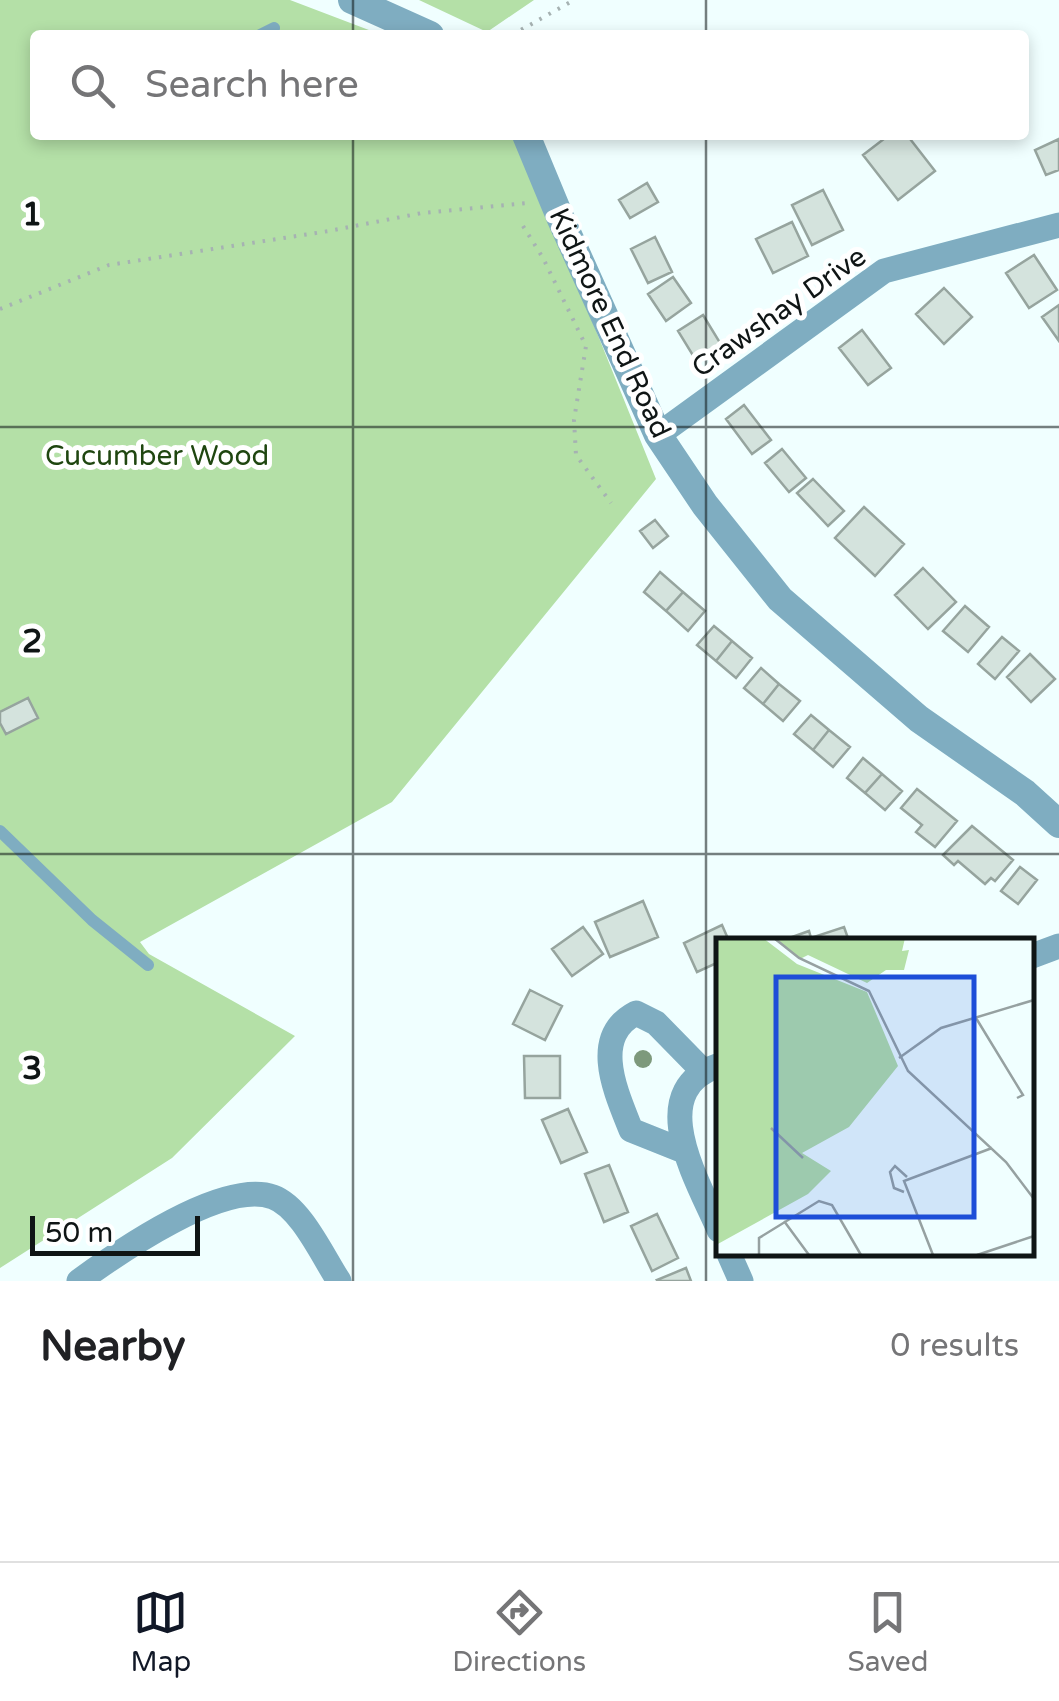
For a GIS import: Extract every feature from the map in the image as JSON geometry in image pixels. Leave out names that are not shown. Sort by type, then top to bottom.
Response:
[{"type":"street","points":[[352,0],[419,30]]},
{"type":"street","name":"Kidmore End Road","points":[[528,140],[658,436],[705,505],[780,599],[919,719],[1025,793],[1059,824]]},
{"type":"street","name":"Crawshay Drive","points":[[658,436],[884,271],[1059,225]]},
{"type":"street","points":[[1034,955],[1059,946]]},
{"type":"street","points":[[686,1152],[631,1130],[613,1084],[610,1044],[620,1021],[636,1012],[711,1068],[685,1091],[676,1122],[716,1223]]},
{"type":"street","points":[[79,1281],[180,1218],[232,1195],[274,1197],[303,1221],[339,1281]]},
{"type":"street","points":[[730,1256],[740,1281]]},
{"type":"lane","points":[[270,30],[274,28]]},
{"type":"lane","points":[[0,831],[92,920],[148,965]]},
{"type":"path","points":[[521,30],[574,0]]},
{"type":"path","points":[[0,309],[109,265],[422,213],[553,200]]},
{"type":"path","points":[[522,226],[586,346],[574,420],[576,455],[611,503]]},
{"type":"green space","name":"Cucumber Wood","points":[[0,0],[290,0],[369,30],[30,30],[30,140],[519,140],[656,479],[392,802],[140,942],[149,954],[295,1036],[172,1158],[0,1268]]},
{"type":"green space","points":[[419,0],[534,0],[490,30]]},
{"type":"building","points":[[1059,139],[1059,170],[1046,175],[1035,150]]},
{"type":"building","points":[[882,140],[911,140],[935,171],[898,200],[863,155]]},
{"type":"building","points":[[647,183],[658,202],[630,218],[619,200]]},
{"type":"building","points":[[823,190],[843,230],[812,245],[792,205]]},
{"type":"building","points":[[792,222],[808,256],[773,273],[756,239]]},
{"type":"building","points":[[655,237],[672,272],[648,283],[631,249]]},
{"type":"building","points":[[1034,255],[1057,290],[1029,308],[1006,273]]},
{"type":"building","points":[[673,277],[691,303],[666,321],[648,294]]},
{"type":"building","points":[[944,288],[972,317],[944,344],[916,314]]},
{"type":"building","points":[[1059,305],[1059,341],[1042,317]]},
{"type":"building","points":[[703,315],[722,346],[697,362],[678,331]]},
{"type":"building","points":[[862,330],[891,368],[868,385],[839,348]]},
{"type":"building","points":[[744,405],[771,440],[752,454],[726,419]]},
{"type":"building","points":[[782,449],[806,478],[789,492],[765,463]]},
{"type":"building","points":[[813,479],[844,511],[828,526],[797,493]]},
{"type":"building","points":[[864,507],[904,544],[875,576],[835,538]]},
{"type":"building","points":[[655,520],[668,536],[653,548],[640,531]]},
{"type":"building","points":[[923,568],[956,602],[928,629],[895,595]]},
{"type":"building","points":[[660,572],[683,592],[666,611],[644,592]]},
{"type":"building","points":[[683,592],[705,611],[688,631],[666,611]]},
{"type":"building","points":[[965,606],[989,627],[968,652],[943,631]]},
{"type":"building","points":[[714,626],[732,641],[716,661],[697,645]]},
{"type":"building","points":[[1002,637],[1019,651],[995,679],[978,664]]},
{"type":"building","points":[[732,641],[752,658],[736,678],[716,661]]},
{"type":"building","points":[[1030,654],[1055,679],[1031,702],[1007,677]]},
{"type":"building","points":[[761,668],[779,684],[763,704],[744,688]]},
{"type":"building","points":[[779,684],[800,701],[783,721],[763,704]]},
{"type":"building","points":[[28,698],[38,718],[6,734],[0,712]]},
{"type":"building","points":[[811,715],[829,730],[813,750],[794,734]]},
{"type":"building","points":[[829,730],[850,747],[833,767],[813,750]]},
{"type":"building","points":[[863,758],[882,774],[865,793],[847,778]]},
{"type":"building","points":[[882,774],[902,791],[885,810],[865,793]]},
{"type":"building","points":[[917,789],[957,821],[935,847],[916,832],[922,825],[901,808]]},
{"type":"building","points":[[972,826],[1013,860],[995,881],[991,878],[985,884],[958,861],[954,865],[943,855]]},
{"type":"building","points":[[1020,867],[1037,880],[1018,904],[1001,891]]},
{"type":"building","points":[[643,901],[658,937],[610,957],[595,922]]},
{"type":"building","points":[[722,925],[728,938],[716,938],[716,963],[697,972],[684,943]]},
{"type":"building","points":[[583,927],[603,954],[572,976],[552,949]]},
{"type":"building","points":[[844,927],[848,938],[811,938]]},
{"type":"building","points":[[809,931],[811,938],[789,938]]},
{"type":"building","points":[[530,990],[562,1006],[545,1040],[513,1024]]},
{"type":"building","points":[[524,1056],[560,1056],[560,1098],[525,1098]]},
{"type":"building","points":[[568,1109],[587,1152],[561,1163],[542,1120]]},
{"type":"building","points":[[609,1165],[628,1212],[604,1222],[585,1174]]},
{"type":"building","points":[[657,1214],[678,1258],[652,1271],[631,1226]]},
{"type":"building","points":[[686,1268],[691,1281],[657,1280]]}]
